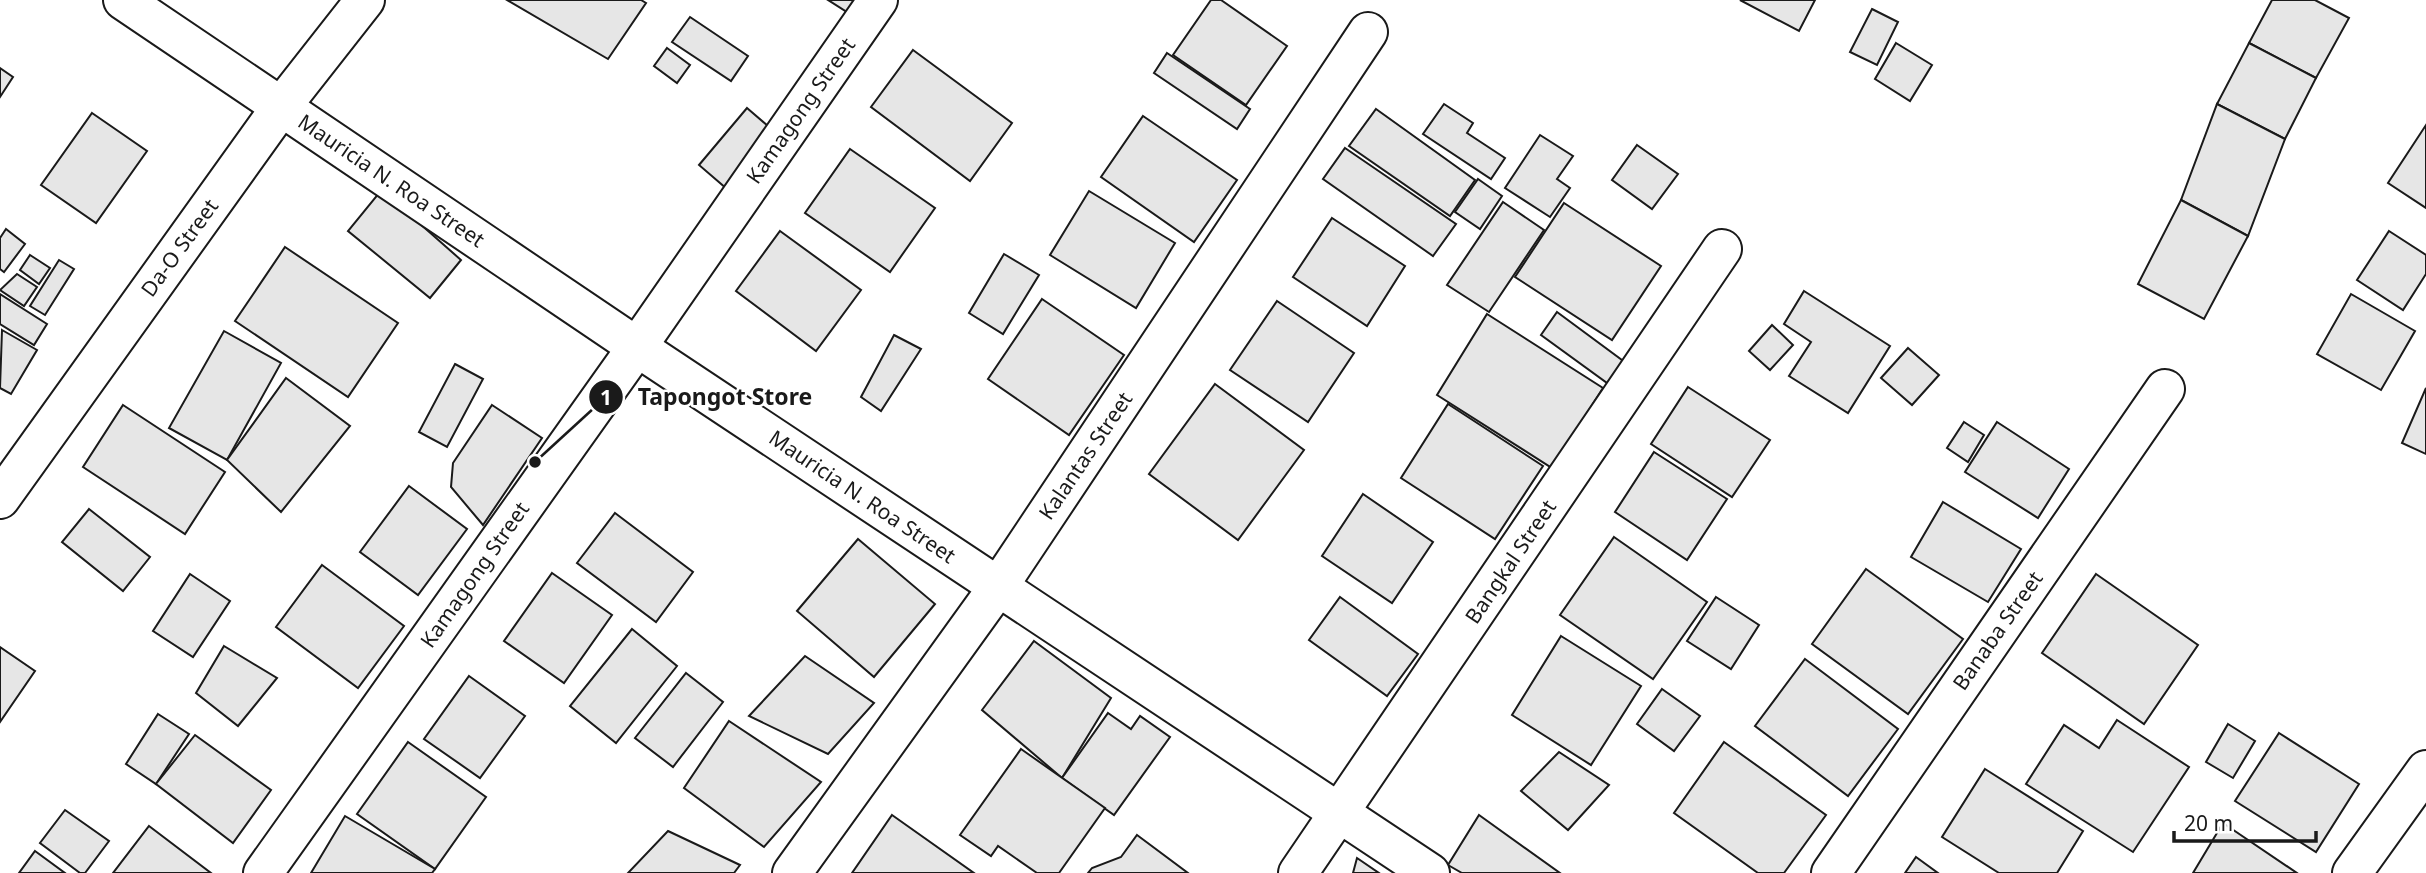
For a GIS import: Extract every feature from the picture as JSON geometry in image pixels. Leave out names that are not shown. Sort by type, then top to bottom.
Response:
[{"type":"street","name":"Mauricia N. Roa Street","points":[[123,0],[637,348],[1430,873]]},
{"type":"street","name":"Da-O Street","points":[[0,499],[281,107],[365,0]]},
{"type":"street","name":"Kamagong Street","points":[[263,873],[637,348],[878,0]]},
{"type":"street","name":"Kalantas Street","points":[[792,873],[998,587],[1368,32]]},
{"type":"street","name":"Bangkal Street","points":[[1298,873],[1722,250]]},
{"type":"street","name":"Banaba Street","points":[[1831,873],[2165,389]]},
{"type":"street","points":[[2352,873],[2426,771]]},
{"type":"building","points":[[507,0],[641,0],[646,3],[608,59]]},
{"type":"building","points":[[828,0],[854,0],[847,12]]},
{"type":"building","points":[[1211,0],[1221,0],[1287,46],[1246,105],[1173,55]]},
{"type":"building","points":[[1740,0],[1815,0],[1799,31]]},
{"type":"building","points":[[2272,0],[2315,0],[2349,18],[2316,78],[2249,43]]},
{"type":"building","points":[[1872,9],[1898,22],[1877,65],[1850,52]]},
{"type":"building","points":[[690,17],[748,56],[731,81],[672,42]]},
{"type":"building","points":[[1896,43],[1932,65],[1910,101],[1875,79]]},
{"type":"building","points":[[2249,43],[2316,78],[2285,139],[2217,104]]},
{"type":"building","points":[[667,48],[690,65],[677,83],[654,66]]},
{"type":"building","points":[[913,50],[1012,123],[970,181],[871,107]]},
{"type":"building","points":[[1167,53],[1250,109],[1237,129],[1154,73]]},
{"type":"building","points":[[0,68],[13,77],[0,97]]},
{"type":"building","points":[[1444,104],[1473,123],[1467,133],[1505,158],[1491,179],[1423,134]]},
{"type":"building","points":[[2217,104],[2285,139],[2248,236],[2181,200]]},
{"type":"building","points":[[747,108],[782,138],[734,195],[699,165]]},
{"type":"building","points":[[1376,109],[1475,180],[1450,216],[1349,146]]},
{"type":"building","points":[[92,113],[147,151],[96,223],[41,185]]},
{"type":"building","points":[[1143,116],[1237,180],[1194,242],[1101,177]]},
{"type":"building","points":[[2426,125],[2426,208],[2388,183]]},
{"type":"building","points":[[1540,135],[1573,156],[1557,179],[1570,188],[1550,217],[1505,188]]},
{"type":"building","points":[[1637,145],[1678,174],[1652,209],[1612,180]]},
{"type":"building","points":[[1345,148],[1456,224],[1433,256],[1323,179]]},
{"type":"building","points":[[850,149],[935,208],[890,272],[805,213]]},
{"type":"building","points":[[1478,179],[1502,196],[1480,229],[1455,212]]},
{"type":"building","points":[[1089,191],[1175,243],[1136,308],[1050,255]]},
{"type":"building","points":[[379,193],[410,215],[461,260],[430,298],[348,231]]},
{"type":"building","points":[[2181,200],[2248,236],[2204,319],[2138,284]]},
{"type":"building","points":[[1503,202],[1544,230],[1489,312],[1447,285]]},
{"type":"building","points":[[1564,203],[1661,266],[1612,340],[1515,277]]},
{"type":"building","points":[[1332,218],[1405,266],[1367,326],[1293,277]]},
{"type":"building","points":[[6,229],[25,244],[4,272],[0,269],[0,238]]},
{"type":"building","points":[[780,231],[861,290],[816,351],[736,291]]},
{"type":"building","points":[[2389,231],[2426,255],[2426,274],[2403,310],[2357,280]]},
{"type":"building","points":[[285,247],[398,323],[348,397],[235,321]]},
{"type":"building","points":[[1004,254],[1039,275],[1003,334],[969,313]]},
{"type":"building","points":[[30,255],[50,268],[39,284],[20,270]]},
{"type":"building","points":[[59,260],[74,269],[45,315],[30,306]]},
{"type":"building","points":[[17,274],[37,287],[24,306],[0,290]]},
{"type":"building","points":[[1804,291],[1890,346],[1848,413],[1789,376],[1811,342],[1784,324]]},
{"type":"building","points":[[0,294],[47,324],[34,345],[0,324]]},
{"type":"building","points":[[2351,294],[2415,331],[2381,390],[2317,354]]},
{"type":"building","points":[[1042,299],[1124,355],[1069,435],[988,379]]},
{"type":"building","points":[[1277,301],[1354,353],[1308,422],[1230,370]]},
{"type":"building","points":[[1557,312],[1630,366],[1614,388],[1541,335]]},
{"type":"building","points":[[1487,314],[1603,388],[1552,468],[1437,395]]},
{"type":"building","points":[[1772,325],[1793,345],[1770,370],[1749,351]]},
{"type":"building","points":[[2,330],[37,350],[11,394],[0,388]]},
{"type":"building","points":[[224,331],[281,363],[227,460],[169,428]]},
{"type":"building","points":[[894,335],[921,349],[881,411],[861,397]]},
{"type":"building","points":[[1908,348],[1939,375],[1912,405],[1881,378]]},
{"type":"building","points":[[455,364],[483,379],[447,447],[419,432]]},
{"type":"building","points":[[286,378],[350,426],[281,512],[227,460]]},
{"type":"building","points":[[1215,384],[1304,450],[1238,540],[1149,474]]},
{"type":"building","points":[[1688,387],[1770,440],[1732,497],[1651,444]]},
{"type":"building","points":[[2426,388],[2426,454],[2402,443]]},
{"type":"building","points":[[1448,404],[1543,466],[1495,539],[1401,478]]},
{"type":"building","points":[[123,405],[225,472],[185,534],[83,467]]},
{"type":"building","points":[[492,405],[542,438],[483,525],[451,487],[453,463]]},
{"type":"building","points":[[1964,422],[1984,435],[1968,462],[1947,448]]},
{"type":"building","points":[[1997,422],[2069,469],[2038,518],[1965,472]]},
{"type":"building","points":[[1654,452],[1727,499],[1687,560],[1615,512]]},
{"type":"building","points":[[409,486],[467,529],[418,595],[360,552]]},
{"type":"building","points":[[1363,494],[1433,542],[1392,603],[1322,556]]},
{"type":"building","points":[[1943,502],[2021,549],[1988,602],[1911,557]]},
{"type":"building","points":[[89,509],[150,557],[123,591],[62,542]]},
{"type":"building","points":[[615,513],[693,572],[656,622],[577,563]]},
{"type":"building","points":[[1614,537],[1707,602],[1653,679],[1560,615]]},
{"type":"building","points":[[858,539],[935,604],[874,677],[797,611]]},
{"type":"building","points":[[322,565],[404,626],[358,688],[276,627]]},
{"type":"building","points":[[1866,569],[1963,639],[1908,714],[1812,644]]},
{"type":"building","points":[[552,573],[612,615],[564,683],[504,641]]},
{"type":"building","points":[[190,574],[230,601],[193,657],[153,631]]},
{"type":"building","points":[[2096,574],[2198,645],[2144,724],[2042,653]]},
{"type":"building","points":[[1340,597],[1418,654],[1387,696],[1309,640]]},
{"type":"building","points":[[1716,597],[1759,625],[1731,669],[1687,641]]},
{"type":"building","points":[[632,629],[677,666],[616,743],[570,706]]},
{"type":"building","points":[[1561,636],[1641,686],[1591,765],[1512,715]]},
{"type":"building","points":[[1034,641],[1111,698],[1062,778],[982,710]]},
{"type":"building","points":[[224,646],[277,678],[238,726],[196,693]]},
{"type":"building","points":[[0,647],[35,671],[0,722]]},
{"type":"building","points":[[805,656],[874,703],[828,754],[749,716]]},
{"type":"building","points":[[1805,659],[1898,729],[1848,796],[1755,726]]},
{"type":"building","points":[[686,673],[723,702],[673,767],[635,738]]},
{"type":"building","points":[[469,676],[525,716],[480,778],[424,739]]},
{"type":"building","points":[[1662,689],[1700,716],[1674,751],[1637,724]]},
{"type":"building","points":[[1108,713],[1131,729],[1140,716],[1170,737],[1114,815],[1062,778]]},
{"type":"building","points":[[158,714],[189,734],[156,784],[126,764]]},
{"type":"building","points":[[2117,720],[2189,767],[2133,852],[2026,784],[2064,725],[2099,748]]},
{"type":"building","points":[[729,721],[821,782],[764,847],[684,788]]},
{"type":"building","points":[[2228,724],[2255,741],[2233,778],[2206,762]]},
{"type":"building","points":[[2279,733],[2359,784],[2316,852],[2235,801]]},
{"type":"building","points":[[195,735],[271,790],[233,843],[156,784]]},
{"type":"building","points":[[408,742],[486,797],[435,869],[357,814]]},
{"type":"building","points":[[1724,742],[1826,815],[1784,873],[1758,873],[1674,813]]},
{"type":"building","points":[[1021,749],[1105,808],[1059,873],[1037,873],[998,846],[991,856],[960,835]]},
{"type":"building","points":[[1559,752],[1609,785],[1568,830],[1521,791]]},
{"type":"building","points":[[1985,769],[2083,831],[2057,873],[1999,873],[1942,837]]},
{"type":"building","points":[[65,810],[109,841],[85,873],[80,873],[40,843]]},
{"type":"building","points":[[892,815],[974,873],[852,873]]},
{"type":"building","points":[[1479,815],[1560,873],[1462,873],[1448,865]]},
{"type":"building","points":[[345,816],[435,869],[432,873],[311,873]]},
{"type":"building","points":[[2223,823],[2297,873],[2193,873]]},
{"type":"building","points":[[149,826],[211,873],[113,873]]},
{"type":"building","points":[[668,831],[740,865],[734,873],[628,873]]},
{"type":"building","points":[[1137,835],[1188,873],[1088,873],[1092,868],[1121,857]]},
{"type":"building","points":[[35,851],[65,873],[19,873]]},
{"type":"building","points":[[1916,857],[1938,873],[1905,873]]},
{"type":"building","points":[[1357,858],[1379,873],[1353,873]]},
{"type":"place","name":"Tapongot Store","points":[[535,462]]}]
